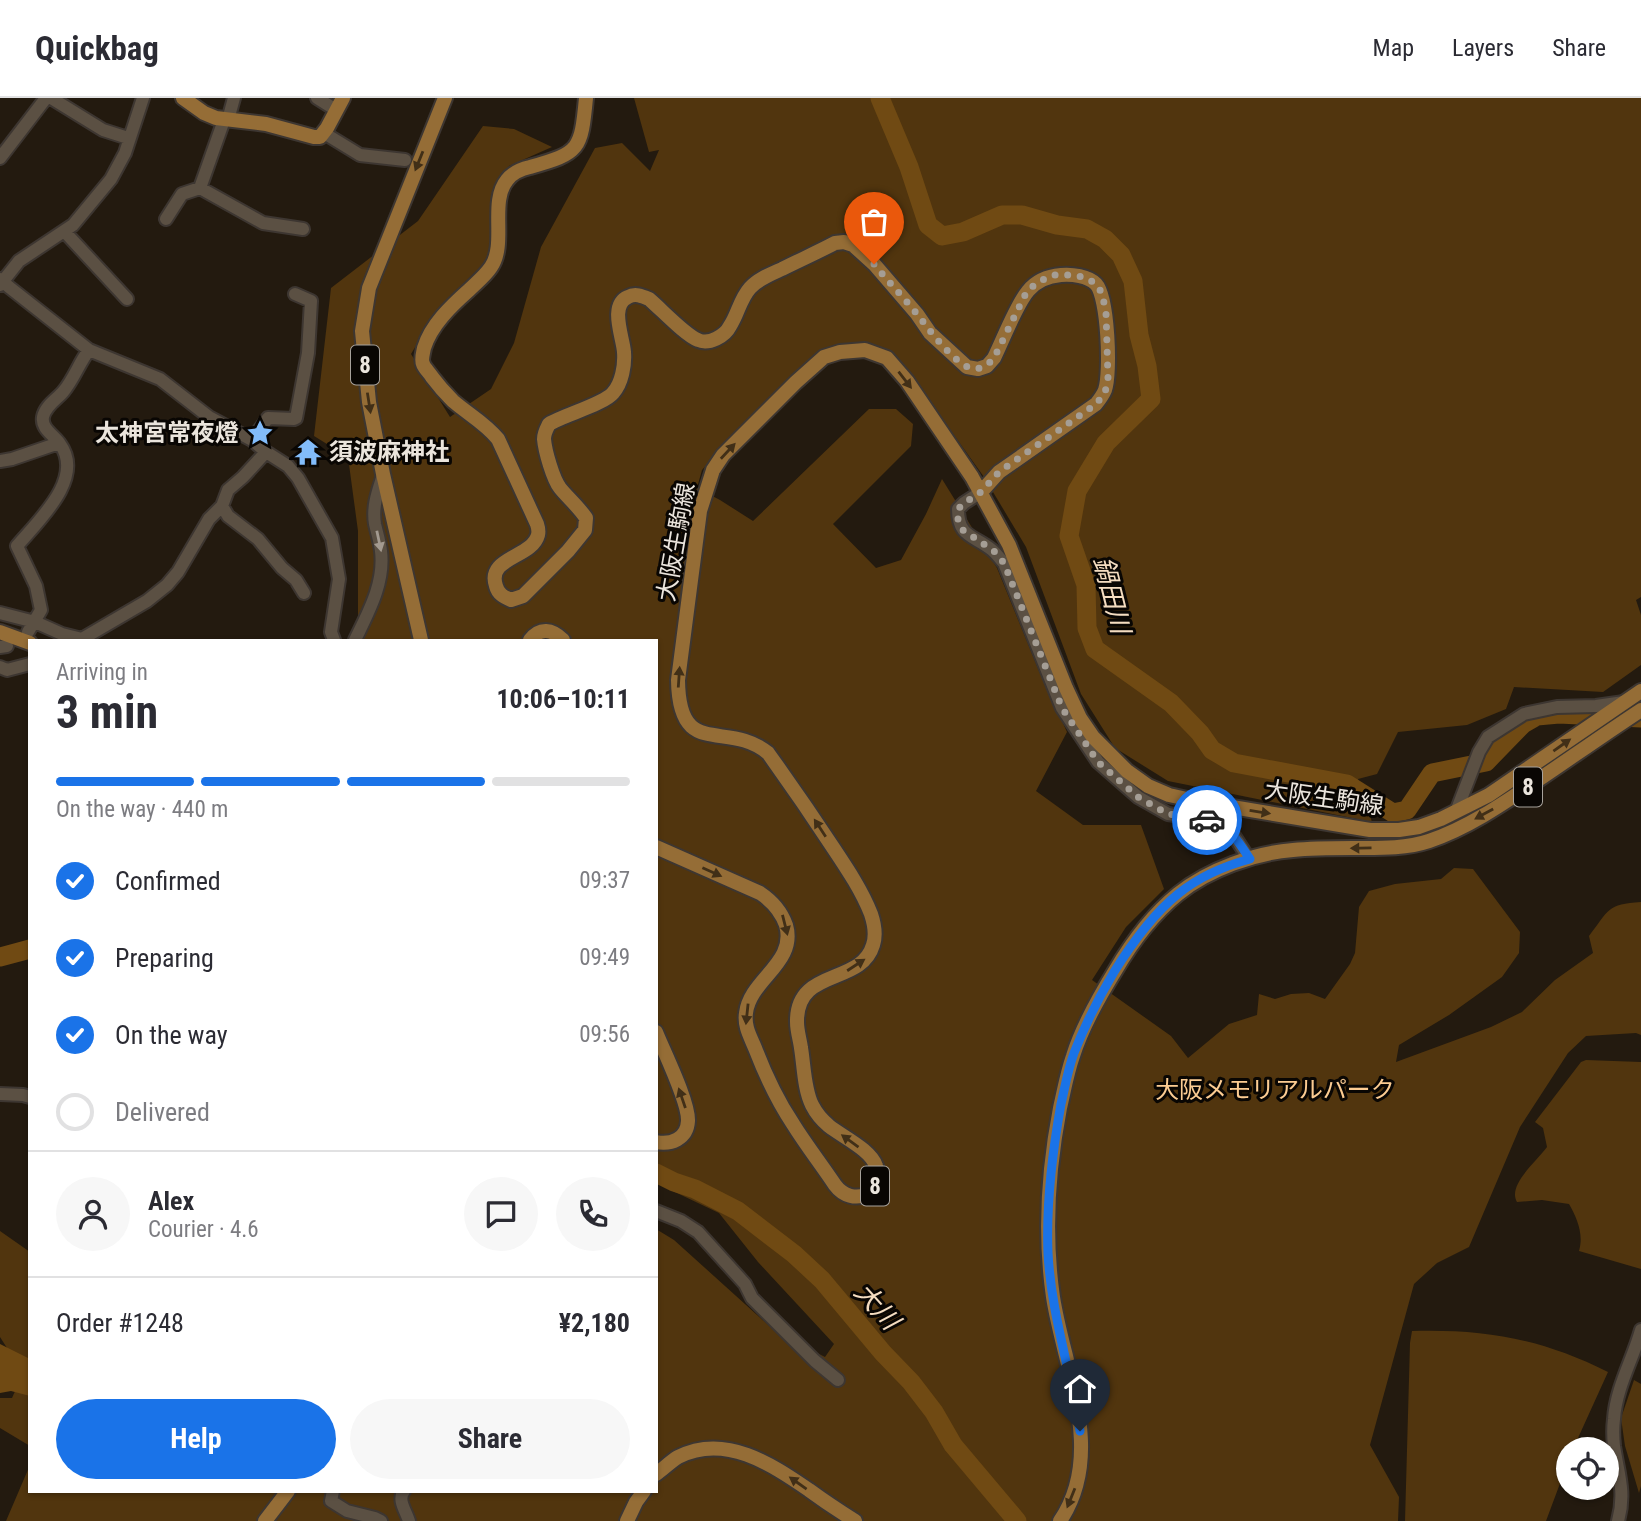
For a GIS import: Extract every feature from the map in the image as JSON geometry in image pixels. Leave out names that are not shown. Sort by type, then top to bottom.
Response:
[{"type":"main road","points":[[183,98],[216,118],[266,124],[314,137],[324,133],[340,104]]},
{"type":"main road","name":"8","points":[[421,639],[369,402],[362,331],[369,288],[445,98]]},
{"type":"main road","points":[[586,98],[580,136],[568,154],[520,169],[508,178],[502,187],[497,250],[493,265],[442,316],[426,342],[422,355],[423,364],[436,383],[498,439],[537,524],[538,535],[533,542],[524,551],[501,564],[497,570],[494,578],[496,589],[503,596],[511,600],[523,596],[585,530],[586,518],[556,482],[544,439],[545,431],[550,424],[614,393],[624,369],[618,319],[622,301],[627,297],[641,295],[700,341],[708,341],[727,331],[751,287],[835,243],[853,245],[874,264],[930,333],[967,367],[978,369],[987,366],[994,358],[1027,291],[1038,282],[1053,275],[1083,277],[1095,283],[1102,293],[1106,313],[1108,378],[1105,393],[1096,404],[999,472],[981,492]]},
{"type":"main road","name":"大阪生駒線","points":[[658,848],[760,893],[782,914],[788,933],[787,946],[748,1003],[746,1025],[764,1072],[792,1123],[839,1190],[852,1197],[861,1197],[870,1192],[877,1183],[878,1176],[872,1157],[826,1124],[812,1105],[797,1022],[799,1006],[807,992],[817,983],[858,967],[866,959],[873,946],[872,916],[857,885],[815,819],[768,753],[749,741],[701,733],[692,726],[680,708],[678,680],[700,511],[713,470],[723,455],[824,357],[840,352],[865,351],[887,358],[907,382],[981,492],[1009,545],[1080,718],[1112,758],[1148,786],[1169,795],[1370,830],[1419,827],[1455,813],[1489,795],[1641,691]]},
{"type":"main road","points":[[531,639],[535,633],[545,630],[554,631],[563,639]]},
{"type":"main road","points":[[0,632],[31,632]]},
{"type":"main road","name":"大阪生駒線","points":[[1060,1521],[1073,1496],[1081,1454],[1075,1399],[1054,1298],[1048,1254],[1048,1199],[1052,1158],[1073,1055],[1105,987],[1126,951],[1150,920],[1178,894],[1202,878],[1230,865],[1291,850],[1393,848],[1428,841],[1505,803],[1639,711]]},
{"type":"main road","points":[[658,1037],[685,1103],[688,1121],[685,1132],[675,1142],[658,1142]]},
{"type":"main road","points":[[658,1473],[678,1458],[697,1451],[715,1448],[750,1455],[779,1469],[855,1521]]},
{"type":"main road","points":[[265,1521],[286,1493]]},
{"type":"main road","points":[[627,1521],[643,1493]]},
{"type":"street","points":[[0,158],[49,98],[103,130],[128,138]]},
{"type":"street","points":[[143,98],[125,153],[111,178],[81,217],[19,261],[1,282],[89,350],[160,379],[209,417],[252,440],[265,452],[288,466],[298,478],[332,538],[340,579],[331,632],[334,639]]},
{"type":"street","points":[[200,188],[234,98]]},
{"type":"street","points":[[317,98],[340,104]]},
{"type":"street","points":[[324,133],[360,155],[405,160]]},
{"type":"street","points":[[166,219],[182,194],[200,188],[263,223],[303,229]]},
{"type":"street","points":[[64,231],[127,299]]},
{"type":"street","points":[[252,440],[268,418],[296,418],[308,353],[312,302],[295,295]]},
{"type":"street","points":[[31,632],[41,610],[36,586],[17,546],[46,513],[68,472],[68,460],[59,443],[44,427],[42,419],[71,382],[89,350]]},
{"type":"street","points":[[0,461],[59,443]]},
{"type":"street","points":[[90,639],[167,585],[178,572],[209,519],[222,506],[228,490],[265,452]]},
{"type":"street","points":[[355,639],[372,605],[380,578],[382,552],[375,521],[375,502],[383,474]]},
{"type":"street","points":[[981,492],[958,509],[958,522],[963,530],[994,551],[1004,563],[1062,708],[1098,762],[1138,797],[1168,814],[1215,821],[1231,831],[1250,859]]},
{"type":"street","points":[[222,506],[228,516],[258,538],[282,568],[296,580],[304,593]]},
{"type":"street","points":[[0,613],[31,632],[62,634],[84,639]]},
{"type":"street","points":[[0,667],[7,670],[28,665]]},
{"type":"street","points":[[1455,813],[1479,752],[1488,737],[1524,714],[1557,707],[1619,706]]},
{"type":"street","points":[[0,1094],[28,1096]]},
{"type":"street","points":[[658,1212],[681,1221],[698,1232],[745,1284],[752,1298],[815,1361],[838,1380]]},
{"type":"street","points":[[1618,1521],[1622,1482],[1613,1444],[1614,1415],[1641,1330]]},
{"type":"street","points":[[333,1493],[331,1501],[347,1511],[381,1521]]},
{"type":"street","points":[[402,1493],[400,1501],[409,1521]]},
{"type":"green space","name":"大阪メモリアルパーク","points":[[634,98],[1641,98],[1641,597],[1636,600],[1641,615],[1641,665],[1603,692],[1514,687],[1506,709],[1467,725],[1398,732],[1377,774],[1358,779],[1372,822],[1168,781],[1115,748],[1081,694],[1026,547],[984,477],[913,378],[891,354],[830,349],[728,441],[702,470],[697,488],[753,521],[869,409],[896,409],[913,424],[911,446],[833,524],[876,568],[901,560],[942,479],[997,568],[1067,732],[1036,791],[1083,825],[1141,825],[1164,889],[1126,927],[1092,980],[1171,1036],[1188,1058],[1229,1024],[1257,1015],[1259,994],[1275,999],[1291,994],[1309,993],[1325,999],[1355,953],[1359,907],[1369,891],[1395,884],[1441,879],[1454,868],[1473,869],[1520,932],[1519,953],[1502,977],[1449,1015],[1399,1045],[1396,1062],[1491,1027],[1522,1012],[1555,980],[1593,953],[1589,936],[1605,914],[1621,904],[1641,902],[1641,1035],[1586,1036],[1568,1053],[1520,1127],[1469,1247],[1437,1263],[1414,1284],[1370,1445],[1399,1497],[1398,1521],[6,1521],[28,1470],[28,1493],[658,1493],[658,1230],[674,1240],[776,1332],[825,1357],[834,1344],[758,1262],[719,1213],[658,1184],[658,639],[358,639],[358,531],[348,457],[314,436],[331,288],[418,221],[483,126],[514,129],[552,147],[509,166],[497,188],[490,258],[446,300],[411,354],[450,417],[491,389],[514,343],[541,247],[595,148],[622,143],[650,171],[659,150],[649,152]]},
{"type":"green space","points":[[1581,1062],[1641,1062],[1641,1269],[1579,1251],[1579,1226],[1569,1204],[1542,1200],[1517,1202],[1515,1195],[1519,1181],[1547,1147],[1543,1128],[1535,1122]]},
{"type":"green space","points":[[0,1231],[28,1251],[28,1445],[0,1428],[0,1398],[12,1398],[23,1373],[0,1337]]},
{"type":"green space","points":[[1412,1331],[1489,1334],[1560,1351],[1608,1372],[1578,1437],[1556,1437],[1556,1494],[1546,1521],[1405,1521]]},
{"type":"green space","points":[[1634,1380],[1641,1384],[1639,1493],[1625,1446],[1621,1418]]},
{"type":"shaded area","points":[[0,1344],[28,1358],[28,1395],[11,1391],[0,1393]]},
{"type":"waterway","name":"鍋田川","points":[[880,98],[909,167],[928,225],[942,236],[963,232],[1002,215],[1022,215],[1057,225],[1087,229],[1105,239],[1121,255],[1133,281],[1139,335],[1147,366],[1151,399],[1106,443],[1077,491],[1069,536],[1086,585],[1087,628],[1095,649],[1171,703],[1200,733],[1212,750],[1234,763],[1347,784],[1393,813],[1407,810],[1432,773],[1486,762],[1523,724],[1537,716],[1559,714],[1641,718]]},
{"type":"waterway","name":"大川","points":[[0,957],[28,950]]},
{"type":"waterway","name":"大川","points":[[658,1174],[738,1211],[794,1254],[822,1280],[911,1382],[934,1412],[953,1445],[1017,1521]]},
{"type":"way so far","points":[[874,264],[930,333],[967,367],[978,369],[987,366],[994,358],[1027,291],[1038,282],[1053,275],[1083,277],[1095,283],[1102,293],[1106,313],[1108,378],[1105,393],[1096,404],[999,472],[981,492],[958,509],[958,522],[963,530],[994,551],[1004,563],[1062,708],[1098,762],[1138,797],[1168,814],[1207,820]]},
{"type":"place","name":"太神宮常夜燈","points":[[260,433]]},
{"type":"place","name":"須波麻神社","points":[[308,452]]},
{"type":"route","points":[[1080,1431],[1048,1254],[1048,1199],[1057,1124],[1073,1055],[1096,1004],[1126,951],[1150,920],[1178,894],[1202,878],[1250,859],[1231,831],[1215,821],[1207,820]]}]
